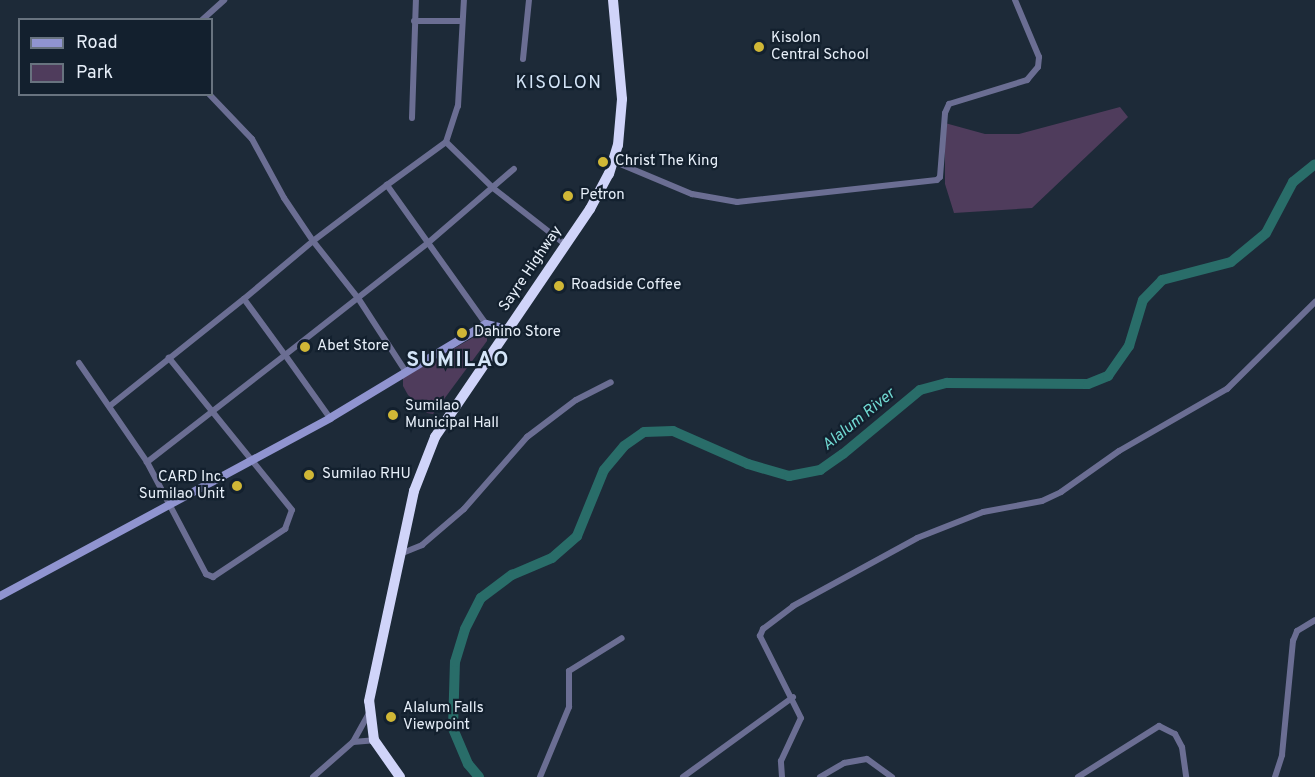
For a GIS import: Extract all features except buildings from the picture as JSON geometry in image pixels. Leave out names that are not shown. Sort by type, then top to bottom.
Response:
[{"type":"highway","name":"Sayre Highway","points":[[400,777],[374,740],[369,712],[370,687],[399,554],[429,449],[600,192],[613,161],[622,99],[613,0]]},
{"type":"street","points":[[204,18],[224,0]]},
{"type":"street","points":[[411,118],[416,0]]},
{"type":"street","points":[[111,405],[314,241],[446,142],[458,106],[464,0]]},
{"type":"street","points":[[523,59],[530,0]]},
{"type":"street","points":[[613,161],[692,194],[737,202],[937,180],[940,177],[945,113],[950,104],[1027,80],[1038,67],[1039,57],[1015,0]]},
{"type":"street","points":[[414,21],[462,21]]},
{"type":"street","points":[[211,96],[252,139],[292,212],[358,298],[406,372]]},
{"type":"street","points":[[446,142],[493,188],[566,245]]},
{"type":"street","points":[[147,462],[212,409],[429,242],[514,169]]},
{"type":"street","points":[[387,185],[486,324],[508,329]]},
{"type":"street","points":[[244,299],[330,418]]},
{"type":"street","points":[[782,777],[781,761],[801,717],[793,697],[760,636],[763,629],[793,606],[916,538],[983,512],[1042,501],[1061,492],[1119,451],[1227,389],[1315,302]]},
{"type":"street","points":[[0,596],[330,418],[486,324]]},
{"type":"street","points":[[79,363],[111,405],[147,462],[206,574],[213,577],[285,529],[292,518],[292,510],[169,358]]},
{"type":"street","points":[[399,554],[438,533],[488,483],[515,448],[550,419],[594,389],[611,382]]},
{"type":"street","points":[[1275,777],[1282,755],[1293,641],[1297,631],[1315,620]]},
{"type":"street","points":[[540,777],[568,707],[569,671],[622,638]]},
{"type":"street","points":[[683,777],[793,697]]},
{"type":"street","points":[[313,777],[353,742],[369,712]]},
{"type":"street","points":[[1078,777],[1159,726],[1175,734],[1182,747],[1186,777]]},
{"type":"street","points":[[353,742],[374,740]]},
{"type":"street","points":[[820,777],[855,759],[875,763],[892,777]]},
{"type":"green space","points":[[1120,107],[1128,117],[1032,208],[954,213],[945,184],[945,123],[985,134],[1019,134]]},
{"type":"green space","points":[[479,334],[487,335],[487,341],[433,414],[427,413],[408,395],[403,386],[403,378]]},
{"type":"waterway","name":"Alalum River","points":[[479,777],[468,764],[453,728],[455,662],[465,629],[481,598],[512,575],[552,558],[577,536],[604,470],[624,446],[644,432],[673,431],[748,464],[789,476],[820,470],[843,454],[920,390],[947,383],[1088,384],[1108,376],[1129,346],[1143,300],[1162,280],[1231,262],[1266,233],[1293,182],[1315,164]]},
{"type":"place","name":"Kisolon Central School","points":[[759,47]]},
{"type":"place","name":"Christ The King","points":[[603,162]]},
{"type":"place","name":"Petron","points":[[568,196]]},
{"type":"place","name":"Roadside Coffee","points":[[559,286]]},
{"type":"place","name":"Dahino Store","points":[[462,333]]},
{"type":"place","name":"Abet Store","points":[[305,347]]},
{"type":"place","name":"Sumilao Municipal Hall","points":[[393,415]]},
{"type":"place","name":"Sumilao RHU","points":[[309,475]]},
{"type":"place","name":"CARD Inc. Sumilao Unit","points":[[237,486]]},
{"type":"place","name":"Alalum Falls Viewpoint","points":[[391,717]]},
{"type":"district","name":"KISOLON","points":[[559,84]]},
{"type":"district","name":"SUMILAO","points":[[458,361]]}]
